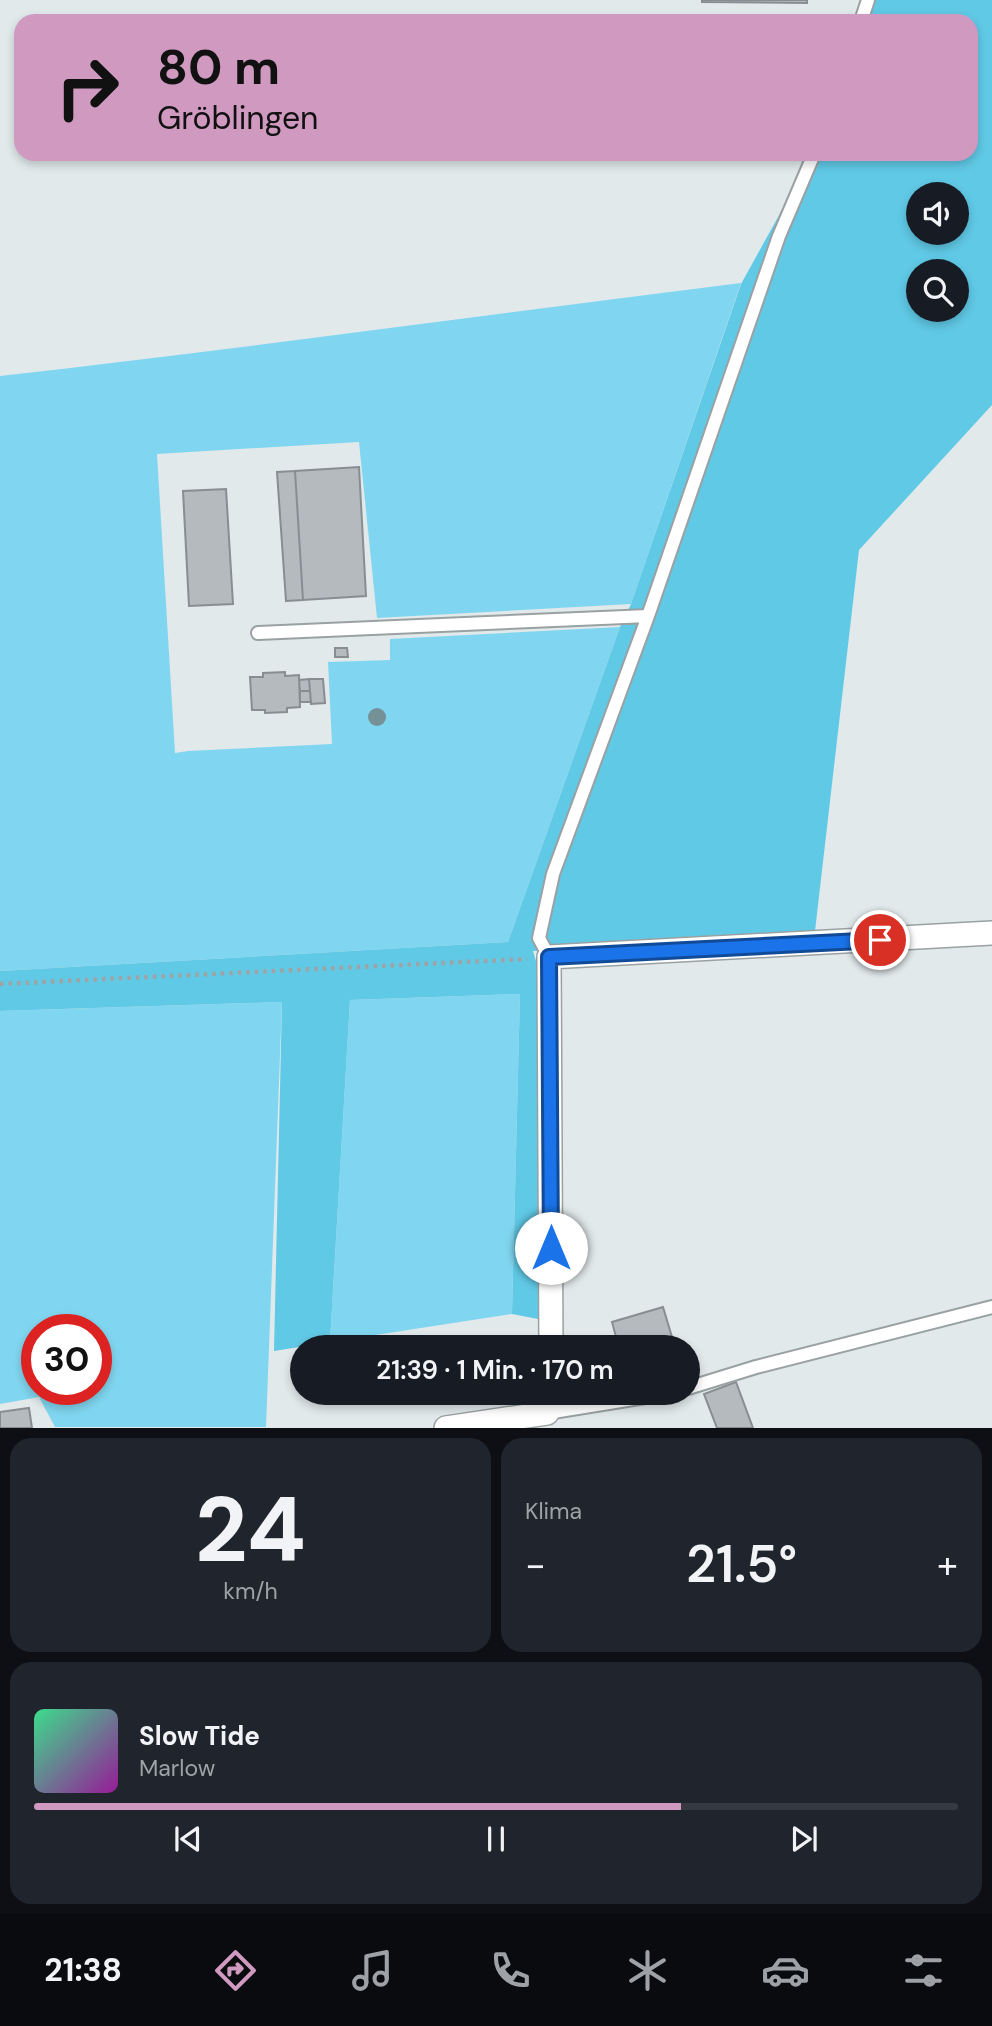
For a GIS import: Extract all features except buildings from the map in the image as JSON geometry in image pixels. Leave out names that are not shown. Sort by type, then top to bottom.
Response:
[{"type":"street","points":[[551,1335],[549,957],[992,933]]},
{"type":"street","points":[[446,1427],[540,1405]]},
{"type":"lane","points":[[549,957],[539,938],[553,874],[648,617],[779,236],[811,161]]},
{"type":"lane","points":[[258,633],[648,617]]},
{"type":"lane","points":[[700,1384],[756,1367],[992,1307]]},
{"type":"path","points":[[0,984],[549,957]]},
{"type":"shaded area","points":[[871,0],[992,0],[992,405],[859,550],[815,931],[533,951],[543,985],[538,1319],[512,1314],[520,994],[350,1000],[330,1335],[290,1335],[290,1348],[274,1351],[282,1002],[0,1011],[0,971],[508,942],[620,627],[631,604],[741,284],[809,161],[978,161],[978,14],[866,14]]},
{"type":"shaded area","points":[[741,283],[631,604],[377,618],[359,442],[157,454],[175,753],[332,744],[328,662],[390,660],[390,639],[620,627],[508,942],[0,971],[0,376]]},
{"type":"shaded area","points":[[520,994],[512,1314],[376,1335],[330,1335],[350,1000]]},
{"type":"shaded area","points":[[282,1002],[266,1427],[55,1427],[43,1405],[112,1405],[112,1314],[21,1314],[21,1400],[0,1404],[0,1011]]},
{"type":"route","points":[[551,1248],[549,957],[880,940]]}]
